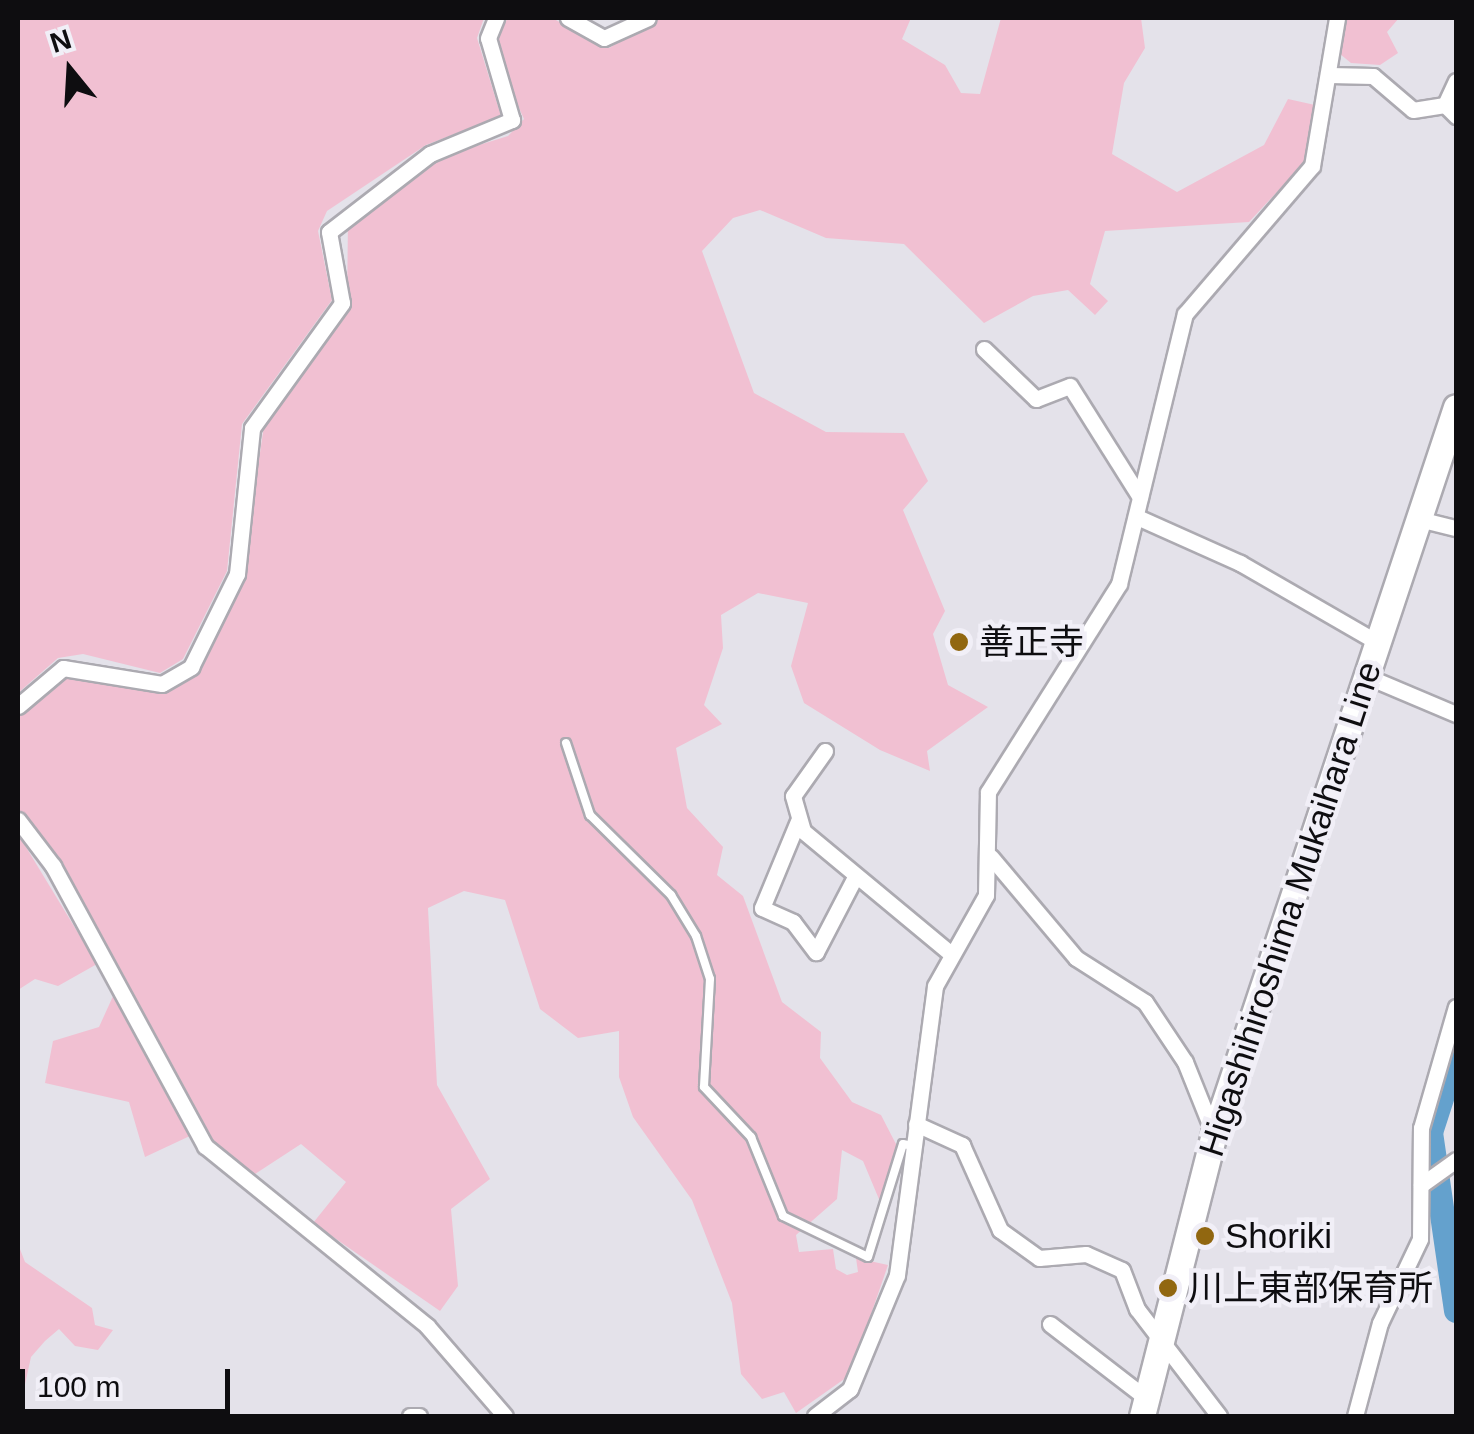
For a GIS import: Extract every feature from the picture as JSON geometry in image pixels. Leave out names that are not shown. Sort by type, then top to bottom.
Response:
[{"type":"main road","name":"Higashihiroshima Mukaihara Line","points":[[1144,1408],[1214,1134],[1456,408]]},
{"type":"street","points":[[18,706],[63,668],[162,684],[191,666],[237,574],[252,428],[342,304],[329,232],[430,154],[512,120],[488,38],[496,18]]},
{"type":"street","points":[[568,18],[604,38],[648,18]]},
{"type":"street","points":[[815,1416],[850,1389],[881,1330],[914,1146],[928,1017],[950,953],[986,896],[993,780],[1119,584],[1176,333],[1202,286],[1312,166],[1330,75],[1336,18]]},
{"type":"street","points":[[1330,75],[1372,76],[1413,110],[1451,111],[1456,81]]},
{"type":"street","points":[[984,349],[1036,399],[1070,386],[1140,497]]},
{"type":"street","points":[[1137,518],[1240,563],[1378,642]]},
{"type":"street","points":[[1418,519],[1456,528]]},
{"type":"street","points":[[1366,676],[1456,714]]},
{"type":"street","points":[[825,751],[793,796],[798,822],[854,879],[950,953]]},
{"type":"street","points":[[18,820],[53,866],[204,1146],[427,1326],[504,1416]]},
{"type":"street","points":[[798,822],[788,828],[762,908],[793,922],[816,952],[854,879]]},
{"type":"street","points":[[990,857],[1076,958],[1144,1002],[1184,1062],[1214,1134]]},
{"type":"street","points":[[1355,1416],[1380,1323],[1420,1239],[1424,1184],[1421,1128],[1456,1007]]},
{"type":"street","points":[[916,1124],[962,1145],[976,1194],[1013,1240],[1040,1258],[1086,1254],[1122,1270],[1162,1339],[1219,1416]]},
{"type":"street","points":[[1424,1184],[1456,1160]]},
{"type":"street","points":[[1050,1324],[1144,1408]]},
{"type":"street","points":[[410,1416],[419,1416]]},
{"type":"lane","points":[[566,744],[590,814],[696,936],[710,980],[704,1087],[750,1138],[783,1216],[868,1257],[903,1144],[914,1146]]},
{"type":"shaded area","points":[[18,18],[484,18],[477,38],[501,116],[426,145],[327,211],[318,231],[332,300],[242,424],[227,571],[183,659],[160,673],[83,654],[58,658],[18,693]]},
{"type":"shaded area","points":[[509,18],[552,18],[609,48],[659,18],[911,18],[902,39],[945,65],[961,93],[980,94],[1001,18],[1141,18],[1145,48],[1124,83],[1112,154],[1177,192],[1264,145],[1288,99],[1324,107],[1303,164],[1249,222],[1105,231],[1090,284],[1108,301],[1095,315],[1068,290],[1033,296],[984,323],[904,244],[826,238],[760,210],[733,218],[702,251],[754,393],[826,432],[904,433],[928,481],[903,510],[945,611],[933,634],[948,685],[988,707],[927,751],[930,771],[880,750],[804,703],[791,666],[808,603],[758,593],[721,615],[723,648],[704,705],[722,724],[676,748],[687,808],[723,847],[717,875],[743,896],[782,1002],[821,1032],[820,1058],[852,1102],[881,1115],[898,1148],[881,1204],[863,1161],[842,1150],[837,1199],[796,1235],[799,1252],[833,1249],[836,1269],[847,1275],[858,1272],[856,1258],[888,1265],[850,1375],[796,1413],[784,1392],[762,1399],[741,1374],[732,1303],[692,1200],[633,1117],[619,1077],[619,1031],[578,1038],[540,1009],[505,900],[464,891],[428,908],[437,1085],[490,1179],[451,1209],[458,1286],[440,1311],[313,1223],[346,1182],[301,1144],[255,1174],[214,1144],[39,832],[18,811],[18,715],[64,674],[108,675],[141,691],[186,677],[242,574],[265,419],[347,308],[348,218],[434,159],[508,136],[524,119],[494,53],[492,35]]},
{"type":"shaded area","points":[[1347,18],[1399,18],[1387,32],[1398,53],[1380,65],[1351,63],[1340,54]]},
{"type":"shaded area","points":[[18,834],[97,964],[58,986],[35,979],[18,990]]},
{"type":"shaded area","points":[[114,994],[192,1135],[145,1157],[129,1102],[45,1083],[53,1041],[99,1027]]},
{"type":"shaded area","points":[[18,1244],[25,1262],[92,1308],[95,1325],[113,1330],[98,1350],[75,1346],[59,1329],[45,1341],[31,1357],[18,1416]]},
{"type":"waterway","points":[[1456,1052],[1430,1132],[1456,1310]]},
{"type":"place","name":"善正寺","points":[[959,642]]},
{"type":"place","name":"Shoriki","points":[[1205,1236]]},
{"type":"place","name":"川上東部保育所","points":[[1168,1288]]}]
